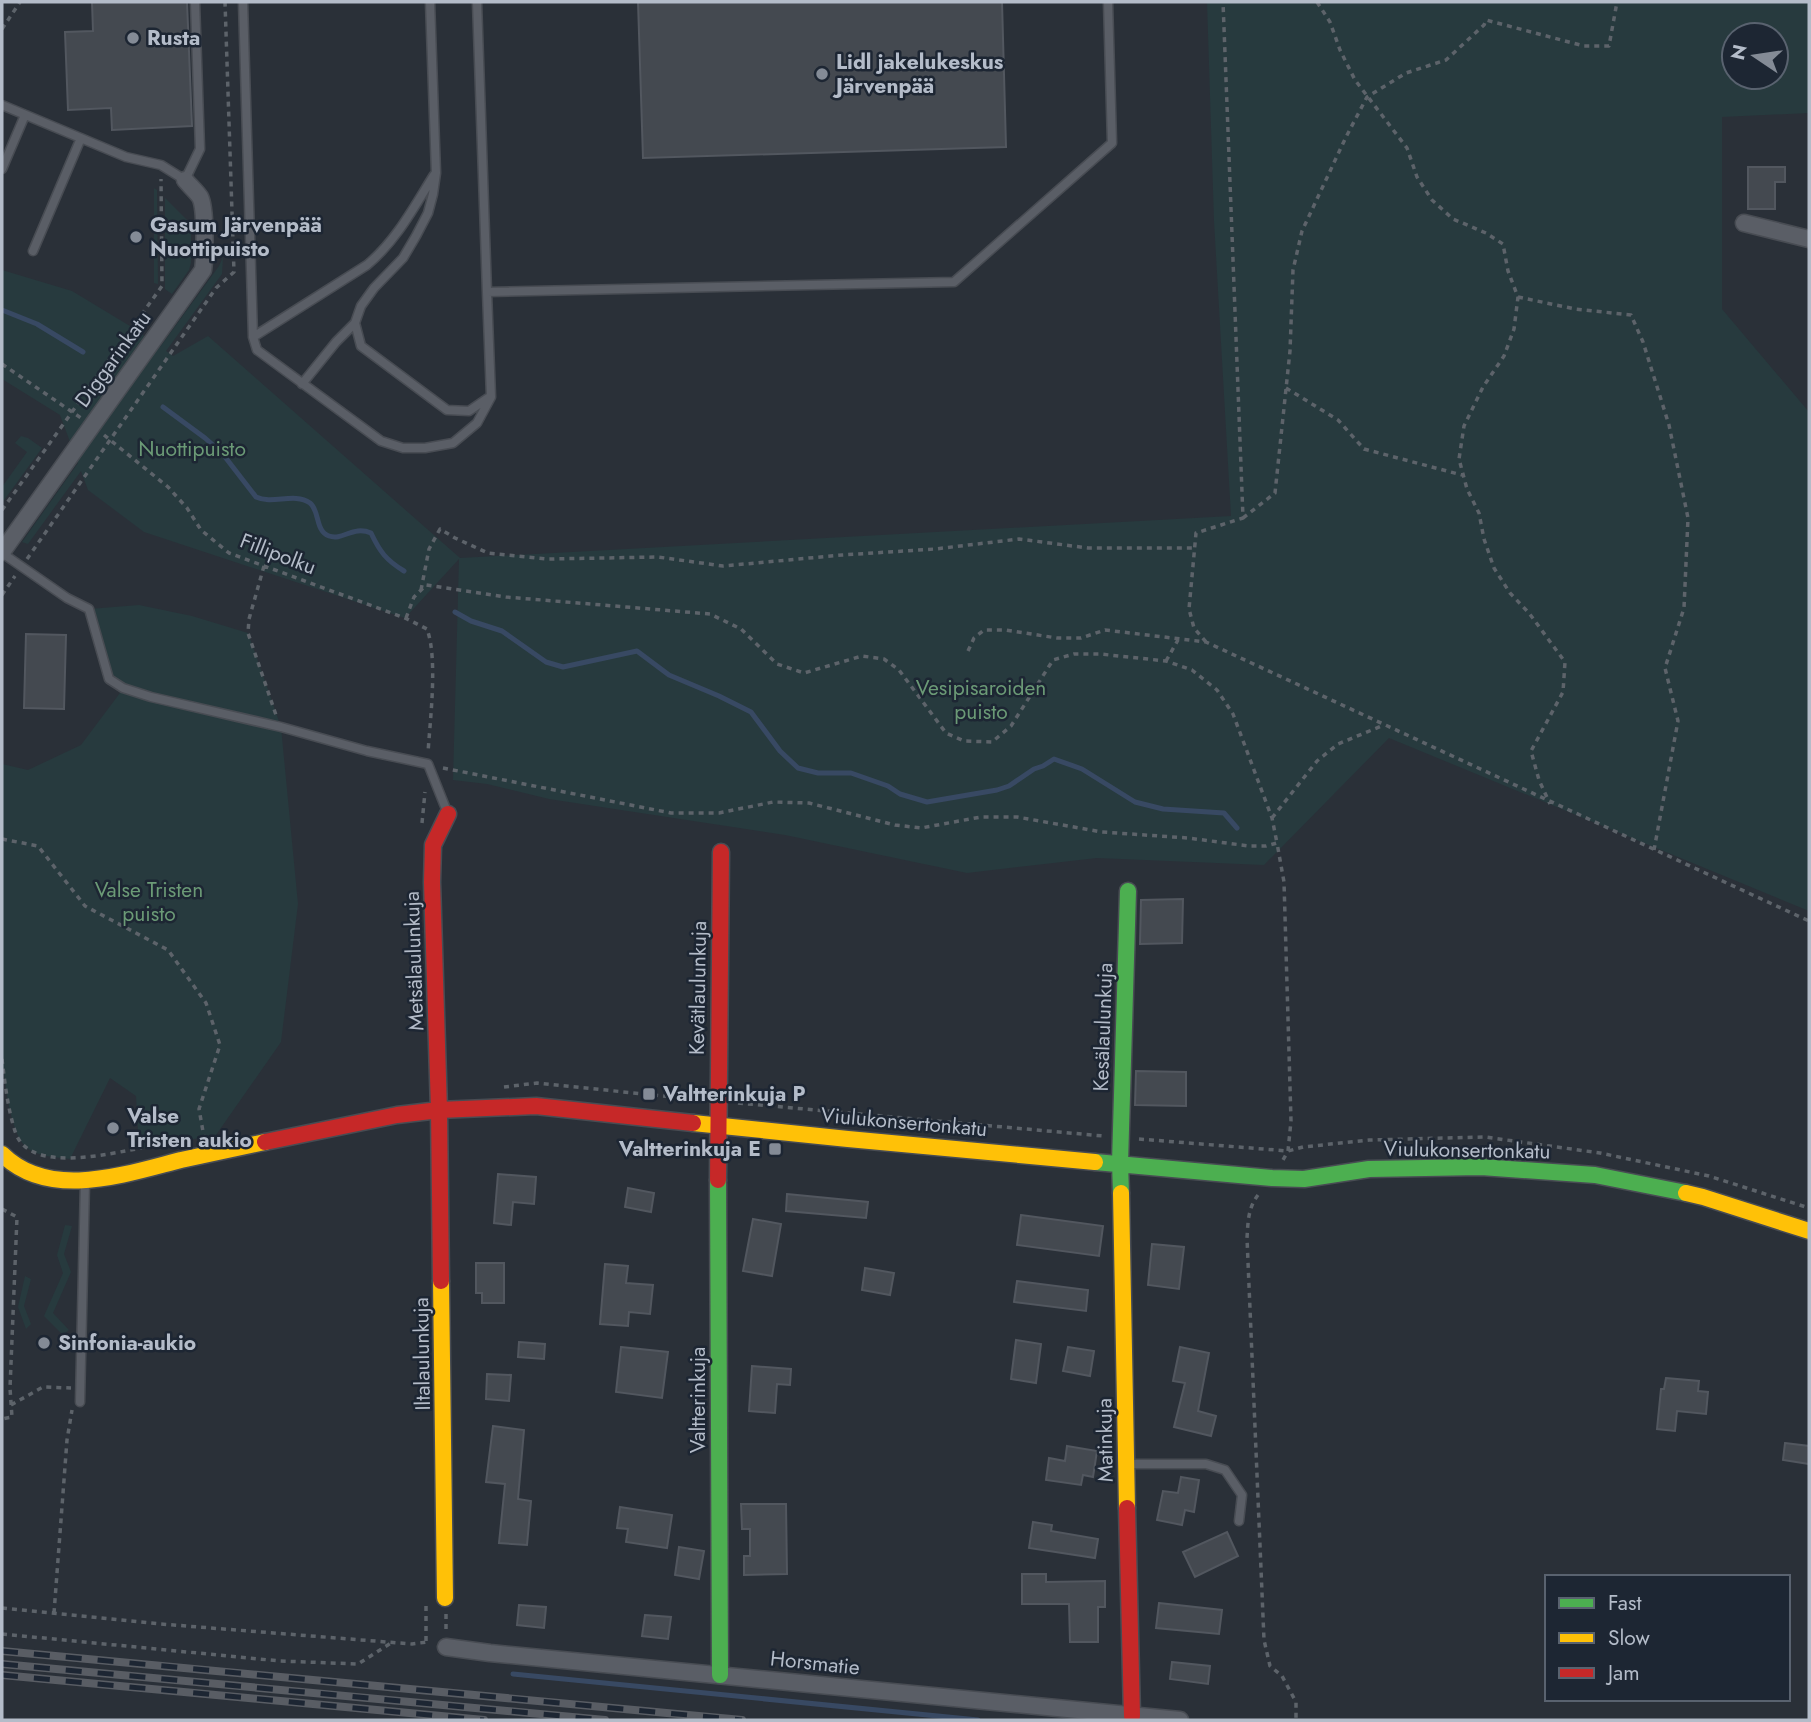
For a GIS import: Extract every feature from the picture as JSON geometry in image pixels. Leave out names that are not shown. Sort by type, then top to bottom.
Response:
[{"type":"street","name":"Diggarinkatu","points":[[2,553],[90,425],[203,270],[201,199],[185,180]]},
{"type":"street","points":[[1744,223],[1809,239]]},
{"type":"street","name":"Metsälaulunkuja","points":[[439,1110],[433,845],[448,814]]},
{"type":"street","name":"Kevätlaulunkuja","points":[[718,1125],[721,852]]},
{"type":"street","name":"Kesälaulunkuja","points":[[1120,1163],[1128,891]]},
{"type":"street","name":"Viulukonsertonkatu","points":[[2,1154],[10,1163],[27,1172],[46,1178],[75,1180],[130,1172],[397,1115],[439,1110],[536,1106],[1272,1178],[1304,1179],[1368,1168],[1481,1167],[1595,1175],[1703,1197],[1809,1231]]},
{"type":"street","name":"Iltalaulunkuja","points":[[439,1110],[445,1598]]},
{"type":"street","name":"Valtterinkuja","points":[[718,1125],[720,1675]]},
{"type":"street","name":"Matinkuja","points":[[1120,1163],[1132,1716]]},
{"type":"street","name":"Horsmatie","points":[[446,1647],[503,1655],[1180,1720]]},
{"type":"lane","points":[[2,105],[126,157],[161,166],[185,180],[200,149],[195,2]]},
{"type":"lane","points":[[243,2],[253,337],[257,350],[381,441],[403,448],[425,448],[453,443],[477,422],[491,397],[477,2]]},
{"type":"lane","points":[[302,384],[355,323],[361,306],[402,258],[428,213],[436,173],[430,2]]},
{"type":"lane","points":[[487,292],[954,282],[1112,143],[1108,2]]},
{"type":"lane","points":[[2,169],[25,115]]},
{"type":"lane","points":[[33,251],[81,138]]},
{"type":"lane","points":[[253,337],[382,253],[436,173]]},
{"type":"lane","points":[[355,323],[361,346],[447,410],[469,411],[491,397]]},
{"type":"lane","points":[[2,553],[67,598],[89,609],[109,679],[123,688],[367,751],[428,764],[448,814]]},
{"type":"lane","points":[[80,1402],[85,1179]]},
{"type":"lane","points":[[1126,1464],[1206,1464],[1225,1469],[1242,1495],[1239,1521]]},
{"type":"path","points":[[2,29],[20,2]]},
{"type":"path","points":[[2,595],[216,288],[234,272],[225,2]]},
{"type":"path","points":[[1223,2],[1243,518]]},
{"type":"path","points":[[1317,2],[1330,22],[1355,79],[1407,148],[1417,177],[1432,200],[1453,219],[1486,233],[1503,244],[1508,271],[1518,297],[1514,329],[1504,356],[1483,387],[1464,426],[1459,458],[1466,489],[1479,513],[1494,568],[1510,593],[1529,613],[1565,662],[1563,692],[1531,751],[1549,803]]},
{"type":"path","points":[[1206,642],[1194,628],[1189,609],[1196,533],[1243,518],[1275,493],[1290,351],[1293,270],[1302,231],[1367,97],[1406,73],[1446,60],[1484,26],[1486,20],[1584,46],[1609,47],[1617,2]]},
{"type":"path","points":[[2,510],[162,286],[161,166]]},
{"type":"path","points":[[1518,297],[1575,309],[1631,315],[1643,342],[1669,425],[1688,518],[1684,608],[1665,668],[1678,721],[1654,850]]},
{"type":"path","name":"Fillipolku","points":[[2,364],[109,439],[168,487],[187,508],[201,530],[229,553],[405,618],[427,629],[433,666],[428,764]]},
{"type":"path","points":[[1286,388],[1338,420],[1363,449],[1463,475]]},
{"type":"path","points":[[421,591],[429,549],[440,529],[488,553],[548,559],[658,557],[723,566],[935,549],[1019,539],[1088,548],[1195,548]]},
{"type":"path","points":[[264,566],[249,619],[248,633],[281,727]]},
{"type":"path","points":[[405,618],[414,597],[426,585],[506,597],[710,614],[741,629],[777,664],[804,673],[862,656],[884,659],[899,670],[946,733],[964,741],[992,742],[1011,726],[1053,660],[1074,654],[1166,661],[1192,670],[1217,690],[1234,714],[1272,818],[1284,882],[1291,1121],[1288,1151],[1272,1178],[1252,1203],[1248,1216],[1247,1238],[1264,1640],[1270,1666],[1282,1676],[1296,1702],[1296,1720]]},
{"type":"path","points":[[968,651],[974,638],[984,630],[1081,638],[1105,629],[1206,642],[1809,921]]},
{"type":"path","points":[[1166,661],[1178,639]]},
{"type":"path","points":[[1272,818],[1317,761],[1338,744],[1384,725]]},
{"type":"path","points":[[428,764],[671,813],[719,813],[773,802],[809,803],[895,825],[921,828],[981,817],[1017,817],[1101,832],[1188,838],[1249,846],[1277,843]]},
{"type":"path","points":[[2,839],[38,846],[85,905],[168,950],[206,1003],[220,1045],[199,1109],[204,1137]]},
{"type":"path","points":[[2,1209],[17,1217],[12,1417],[2,1419]]},
{"type":"path","points":[[11,1405],[43,1387],[73,1388]]},
{"type":"path","points":[[2,1608],[412,1644],[426,1641],[446,1647],[445,1598]]},
{"type":"path","points":[[2,1634],[280,1661],[358,1664],[393,1642]]},
{"type":"green space","points":[[1207,2],[1809,2],[1809,113],[1722,117],[1722,309],[1809,412],[1809,911],[1389,738],[1264,865],[1097,858],[967,873],[785,835],[549,799],[487,784],[453,780],[459,559],[405,618],[144,532],[88,490],[81,471],[28,544],[22,542],[78,463],[60,415],[2,379],[2,270],[72,291],[160,347],[223,257],[222,274],[166,351],[173,356],[208,336],[460,558],[1231,516],[1214,221]]},
{"type":"green space","points":[[154,188],[157,190],[158,284],[154,283]]},
{"type":"green space","points":[[165,198],[191,224],[191,263],[172,294],[165,289]]},
{"type":"green space","points":[[21,436],[42,448],[2,503],[2,487],[27,452],[15,443]]},
{"type":"green space","name":"Valse Tristen puisto","points":[[139,605],[192,616],[248,633],[281,727],[298,904],[281,1042],[216,1135],[139,1149],[136,1096],[110,1078],[70,1159],[48,1156],[27,1148],[16,1132],[9,1107],[2,1059],[2,764],[28,770],[81,745],[123,689],[109,679],[89,609]]},
{"type":"green space","points":[[65,1225],[72,1226],[64,1254],[71,1272],[53,1313],[69,1330],[63,1335],[44,1316],[63,1273],[57,1255]]},
{"type":"green space","points":[[25,1276],[31,1279],[24,1306],[31,1324],[26,1329],[18,1307]]},
{"type":"building","points":[[92,2],[187,2],[192,126],[112,130],[111,108],[68,110],[65,32],[93,31]]},
{"type":"building","name":"Lidl jakelukeskus Järvenpää","points":[[638,2],[1002,2],[1006,147],[643,158]]},
{"type":"building","points":[[1748,167],[1785,167],[1785,182],[1775,182],[1775,209],[1748,209]]},
{"type":"building","points":[[26,634],[66,635],[64,709],[24,708]]},
{"type":"building","points":[[1183,899],[1182,943],[1140,944],[1141,900]]},
{"type":"building","points":[[1136,1071],[1186,1072],[1186,1106],[1135,1105]]},
{"type":"building","points":[[498,1174],[536,1177],[534,1204],[513,1202],[511,1225],[494,1223]]},
{"type":"building","points":[[628,1188],[654,1193],[651,1212],[625,1207]]},
{"type":"building","points":[[787,1194],[868,1202],[866,1218],[786,1211]]},
{"type":"building","points":[[1021,1215],[1103,1226],[1099,1256],[1017,1245]]},
{"type":"building","points":[[753,1219],[781,1224],[772,1276],[743,1271]]},
{"type":"building","points":[[1152,1244],[1184,1247],[1179,1289],[1148,1285]]},
{"type":"building","points":[[476,1263],[504,1263],[504,1303],[482,1303],[482,1293],[476,1293]]},
{"type":"building","points":[[605,1264],[628,1266],[626,1283],[653,1285],[650,1314],[629,1312],[628,1326],[600,1324]]},
{"type":"building","points":[[865,1268],[894,1273],[890,1295],[862,1290]]},
{"type":"building","points":[[1017,1281],[1088,1290],[1086,1311],[1014,1302]]},
{"type":"building","points":[[1016,1340],[1041,1344],[1036,1383],[1011,1379]]},
{"type":"building","points":[[519,1342],[545,1344],[544,1359],[518,1357]]},
{"type":"building","points":[[621,1347],[668,1352],[662,1398],[616,1392]]},
{"type":"building","points":[[1068,1347],[1094,1351],[1090,1376],[1063,1371]]},
{"type":"building","points":[[1180,1347],[1209,1353],[1198,1411],[1216,1416],[1211,1436],[1174,1427],[1185,1383],[1173,1381]]},
{"type":"building","points":[[752,1366],[791,1369],[790,1385],[777,1384],[775,1413],[749,1411]]},
{"type":"building","points":[[487,1374],[511,1375],[509,1401],[486,1399]]},
{"type":"building","points":[[1666,1378],[1699,1381],[1698,1391],[1708,1392],[1706,1414],[1677,1411],[1675,1431],[1657,1429],[1661,1389],[1664,1389]]},
{"type":"building","points":[[493,1426],[524,1430],[518,1499],[531,1501],[527,1545],[499,1543],[505,1484],[486,1482]]},
{"type":"building","points":[[1785,1443],[1809,1446],[1809,1464],[1783,1460]]},
{"type":"building","points":[[1067,1446],[1097,1451],[1093,1477],[1083,1475],[1081,1485],[1046,1480],[1049,1458],[1065,1461]]},
{"type":"building","points":[[1181,1477],[1199,1480],[1194,1512],[1185,1510],[1182,1525],[1157,1520],[1163,1491],[1178,1493]]},
{"type":"building","points":[[741,1504],[786,1504],[787,1574],[744,1575],[744,1556],[750,1556],[750,1529],[742,1529]]},
{"type":"building","points":[[620,1507],[672,1515],[667,1548],[626,1542],[628,1529],[617,1528]]},
{"type":"building","points":[[1033,1522],[1052,1525],[1051,1531],[1098,1539],[1095,1558],[1029,1548]]},
{"type":"building","points":[[1227,1532],[1238,1556],[1195,1577],[1183,1552]]},
{"type":"building","points":[[679,1547],[704,1551],[699,1579],[675,1575]]},
{"type":"building","points":[[1022,1574],[1046,1574],[1046,1582],[1105,1581],[1105,1607],[1098,1607],[1098,1642],[1070,1642],[1069,1604],[1022,1604]]},
{"type":"building","points":[[1159,1603],[1222,1610],[1219,1634],[1156,1628]]},
{"type":"building","points":[[519,1605],[546,1607],[544,1628],[517,1625]]},
{"type":"building","points":[[645,1615],[671,1617],[668,1639],[642,1636]]},
{"type":"building","points":[[1172,1662],[1210,1666],[1208,1684],[1170,1679]]},
{"type":"waterway","points":[[2,310],[37,324],[83,352]]},
{"type":"waterway","points":[[163,407],[222,453],[256,497],[269,500],[297,499],[310,503],[319,525],[329,536],[339,537],[359,531],[371,533],[384,555],[404,571]]},
{"type":"waterway","points":[[455,612],[471,621],[502,631],[546,662],[563,667],[637,651],[669,675],[751,712],[780,751],[798,768],[818,773],[851,773],[888,786],[900,794],[927,802],[1009,786],[1054,759],[1082,769],[1135,802],[1163,809],[1224,813],[1237,828]]},
{"type":"waterway","points":[[513,1674],[978,1720]]},
{"type":"railway","points":[[2,1651],[742,1720]]},
{"type":"railway","points":[[2,1664],[605,1720]]},
{"type":"railway","points":[[2,1675],[484,1720]]},
{"type":"traffic: fast","points":[[1121,1193],[1128,891]]},
{"type":"traffic: fast","points":[[1095,1162],[1304,1179],[1369,1169],[1481,1167],[1595,1175],[1686,1193]]},
{"type":"traffic: fast","points":[[718,1180],[720,1675]]},
{"type":"traffic: slow","points":[[693,1123],[1095,1162]]},
{"type":"traffic: slow","points":[[2,1154],[21,1168],[42,1177],[88,1180],[113,1177],[265,1142]]},
{"type":"traffic: slow","points":[[1121,1193],[1127,1508]]},
{"type":"traffic: slow","points":[[1686,1193],[1809,1231]]},
{"type":"traffic: slow","points":[[441,1281],[445,1598]]},
{"type":"traffic: jam","points":[[441,1281],[432,882],[433,845],[448,814]]},
{"type":"traffic: jam","points":[[718,1180],[721,852]]},
{"type":"traffic: jam","points":[[265,1142],[397,1115],[439,1110],[536,1106],[693,1123]]},
{"type":"traffic: jam","points":[[1127,1508],[1132,1716]]},
{"type":"place","name":"Rusta","points":[[133,38]]},
{"type":"place","name":"Lidl jakelukeskus Järvenpää","points":[[822,74]]},
{"type":"place","name":"Gasum Järvenpää Nuottipuisto","points":[[136,237]]},
{"type":"place","name":"Valtterinkuja P","points":[[649,1094]]},
{"type":"place","name":"Valse Tristen aukio","points":[[113,1128]]},
{"type":"place","name":"Valtterinkuja E","points":[[775,1149]]},
{"type":"place","name":"Sinfonia-aukio","points":[[44,1343]]},
{"type":"park label","name":"Nuottipuisto","points":[[192,449]]},
{"type":"park label","name":"Vesipisaroiden puisto","points":[[981,700]]}]
